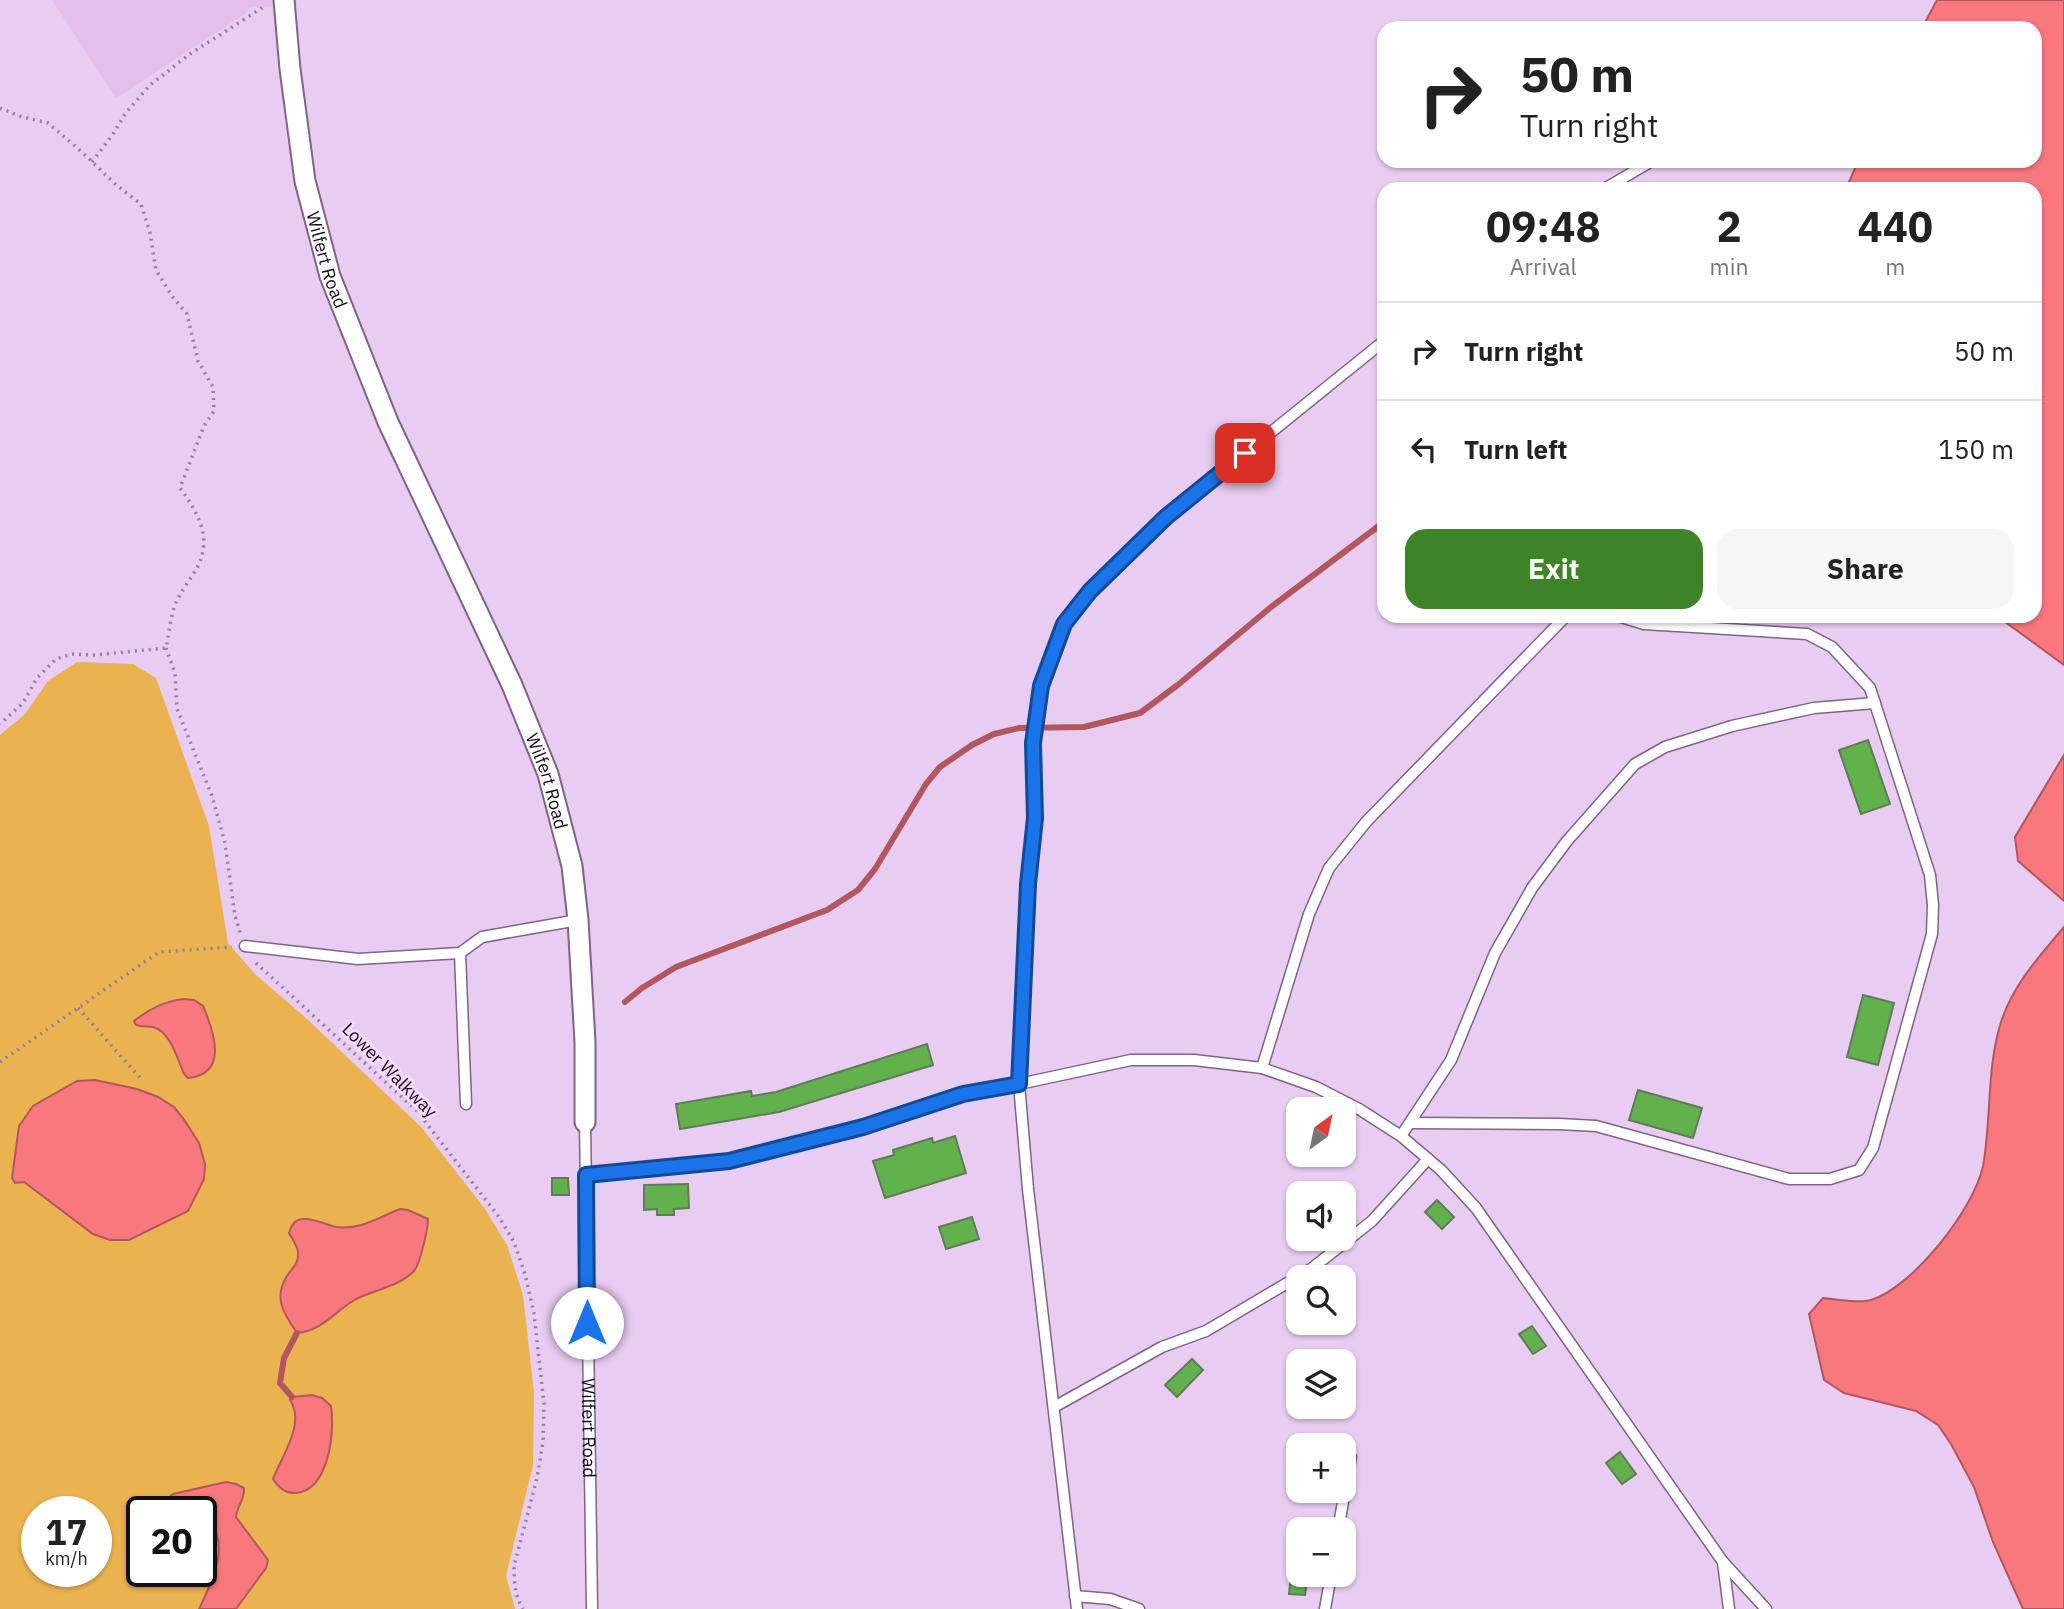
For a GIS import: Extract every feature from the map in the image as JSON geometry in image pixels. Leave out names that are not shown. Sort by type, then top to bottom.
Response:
[{"type":"street","name":"Wilfert Road","points":[[276,2],[290,69],[305,181],[330,276],[388,422],[512,685],[548,775],[572,866],[578,920],[584,1029],[585,1122]]},
{"type":"lane","points":[[1616,182],[1639,168]]},
{"type":"lane","points":[[1077,1609],[1028,1189],[1019,1084],[1028,884],[1035,818],[1033,743],[1041,686],[1064,624],[1090,591],[1166,517],[1377,347]]},
{"type":"lane","points":[[1262,1068],[1309,914],[1329,868],[1366,822],[1559,623]]},
{"type":"lane","points":[[1409,1122],[1596,1126],[1788,1179],[1830,1180],[1859,1170],[1873,1148],[1933,934],[1933,905],[1930,875],[1870,688],[1832,647],[1807,635],[1785,631],[1641,623]]},
{"type":"lane","points":[[1401,1136],[1451,1060],[1495,953],[1532,888],[1567,841],[1635,764],[1665,747],[1732,726],[1814,708],[1875,703]]},
{"type":"lane","points":[[245,946],[358,959],[460,953],[482,937],[578,920]]},
{"type":"lane","points":[[460,953],[466,1104]]},
{"type":"lane","points":[[586,1175],[729,1161],[863,1127],[963,1094],[1131,1060],[1194,1060],[1262,1068],[1316,1087],[1359,1109],[1401,1136],[1428,1159],[1476,1208],[1723,1562],[1766,1609]]},
{"type":"lane","name":"Wilfert Road","points":[[585,1122],[592,1609]]},
{"type":"lane","points":[[1055,1407],[1162,1347],[1206,1331],[1311,1269],[1372,1221],[1428,1159]]},
{"type":"lane","points":[[1723,1562],[1729,1609]]},
{"type":"lane","points":[[1325,1609],[1329,1587]]},
{"type":"lane","points":[[1076,1596],[1110,1599],[1139,1609]]},
{"type":"path","points":[[92,162],[125,114],[150,85],[190,54],[276,2]]},
{"type":"path","points":[[0,108],[48,123],[141,204],[150,233],[156,270],[187,314],[198,361],[213,387],[214,411],[204,426],[180,488],[195,510],[205,534],[204,550],[175,605],[166,648],[94,655],[72,654],[56,659],[37,678],[23,703],[0,724]]},
{"type":"path","name":"Lower Walkway","points":[[166,648],[175,673],[177,709],[212,796],[225,843],[235,916],[245,946],[256,963],[417,1111],[499,1217],[514,1242],[534,1314],[544,1404],[543,1443],[537,1478],[514,1566],[518,1601],[523,1609]]},
{"type":"path","points":[[0,1062],[159,952],[245,946]]},
{"type":"path","points":[[78,1008],[143,1081]]},
{"type":"shaded area","points":[[52,0],[297,0],[297,6],[251,7],[245,14],[116,98]]},
{"type":"shaded area","points":[[1937,0],[2064,0],[2064,665],[2007,623],[2042,623],[2042,182],[1849,182],[1855,168],[2042,168],[2042,21],[1926,21]]},
{"type":"shaded area","points":[[77,662],[133,664],[156,678],[209,826],[228,943],[255,974],[307,1019],[422,1128],[485,1209],[507,1245],[523,1295],[534,1393],[533,1465],[506,1576],[515,1609],[0,1609],[0,735],[25,714],[48,681]]},
{"type":"shaded area","points":[[2064,755],[2064,901],[2018,861],[2015,837]]},
{"type":"shaded area","points":[[2064,927],[2064,1609],[2023,1609],[1993,1542],[1974,1487],[1938,1425],[1916,1411],[1844,1393],[1824,1380],[1809,1314],[1823,1298],[1865,1301],[1888,1292],[1923,1263],[1955,1224],[1968,1203],[1983,1166],[1991,1073],[2002,1019],[2021,981]]},
{"type":"shaded area","points":[[183,999],[194,1000],[203,1006],[215,1050],[209,1069],[201,1075],[188,1078],[164,1034],[153,1027],[136,1025],[134,1021],[157,1006]]},
{"type":"shaded area","points":[[95,1080],[137,1089],[174,1107],[199,1143],[205,1164],[204,1179],[188,1211],[129,1240],[110,1240],[93,1234],[24,1182],[15,1183],[12,1178],[19,1126],[33,1106],[77,1081]]},
{"type":"shaded area","points":[[400,1209],[428,1219],[419,1261],[414,1271],[394,1284],[356,1299],[314,1329],[297,1333],[287,1318],[280,1297],[284,1281],[298,1259],[297,1248],[289,1233],[294,1223],[307,1219],[336,1227],[353,1227]]},
{"type":"shaded area","points":[[312,1395],[322,1398],[331,1406],[332,1430],[327,1458],[316,1482],[296,1493],[288,1492],[273,1479],[294,1430],[294,1409],[290,1400],[292,1397]]},
{"type":"shaded area","points":[[226,1482],[244,1488],[236,1517],[268,1560],[266,1568],[236,1609],[199,1609],[209,1587],[217,1587],[217,1496],[171,1496]]},
{"type":"building","points":[[1868,740],[1890,804],[1861,814],[1839,750]]},
{"type":"building","points":[[1863,995],[1894,1003],[1878,1065],[1847,1057]]},
{"type":"building","points":[[927,1044],[933,1065],[779,1112],[680,1129],[676,1104],[751,1091],[752,1096],[776,1092]]},
{"type":"building","points":[[1638,1090],[1702,1108],[1693,1138],[1629,1120]]},
{"type":"building","points":[[955,1136],[966,1173],[885,1198],[873,1161],[894,1155],[893,1150],[932,1138],[933,1143]]},
{"type":"building","points":[[552,1178],[568,1178],[569,1195],[552,1195]]},
{"type":"building","points":[[688,1184],[689,1208],[674,1209],[674,1215],[657,1215],[657,1209],[644,1210],[644,1185]]},
{"type":"building","points":[[1437,1200],[1454,1217],[1442,1229],[1425,1212]]},
{"type":"building","points":[[972,1217],[979,1239],[946,1249],[939,1227]]},
{"type":"building","points":[[1532,1326],[1546,1346],[1533,1354],[1519,1334]]},
{"type":"building","points":[[1192,1359],[1203,1370],[1177,1397],[1165,1385]]},
{"type":"building","points":[[1620,1452],[1636,1474],[1622,1484],[1606,1463]]},
{"type":"building","points":[[1290,1587],[1306,1587],[1305,1595],[1289,1594]]},
{"type":"waterway","points":[[625,1002],[676,967],[827,910],[858,890],[875,869],[926,784],[940,767],[972,745],[994,734],[1019,728],[1084,727],[1140,713],[1271,607],[1377,527]]},
{"type":"waterway","points":[[292,1397],[280,1383],[284,1358],[297,1333]]},
{"type":"route","points":[[587,1323],[586,1175],[729,1161],[863,1127],[963,1094],[1019,1084],[1028,884],[1035,818],[1033,743],[1041,686],[1064,624],[1090,591],[1166,517],[1245,453]]}]
